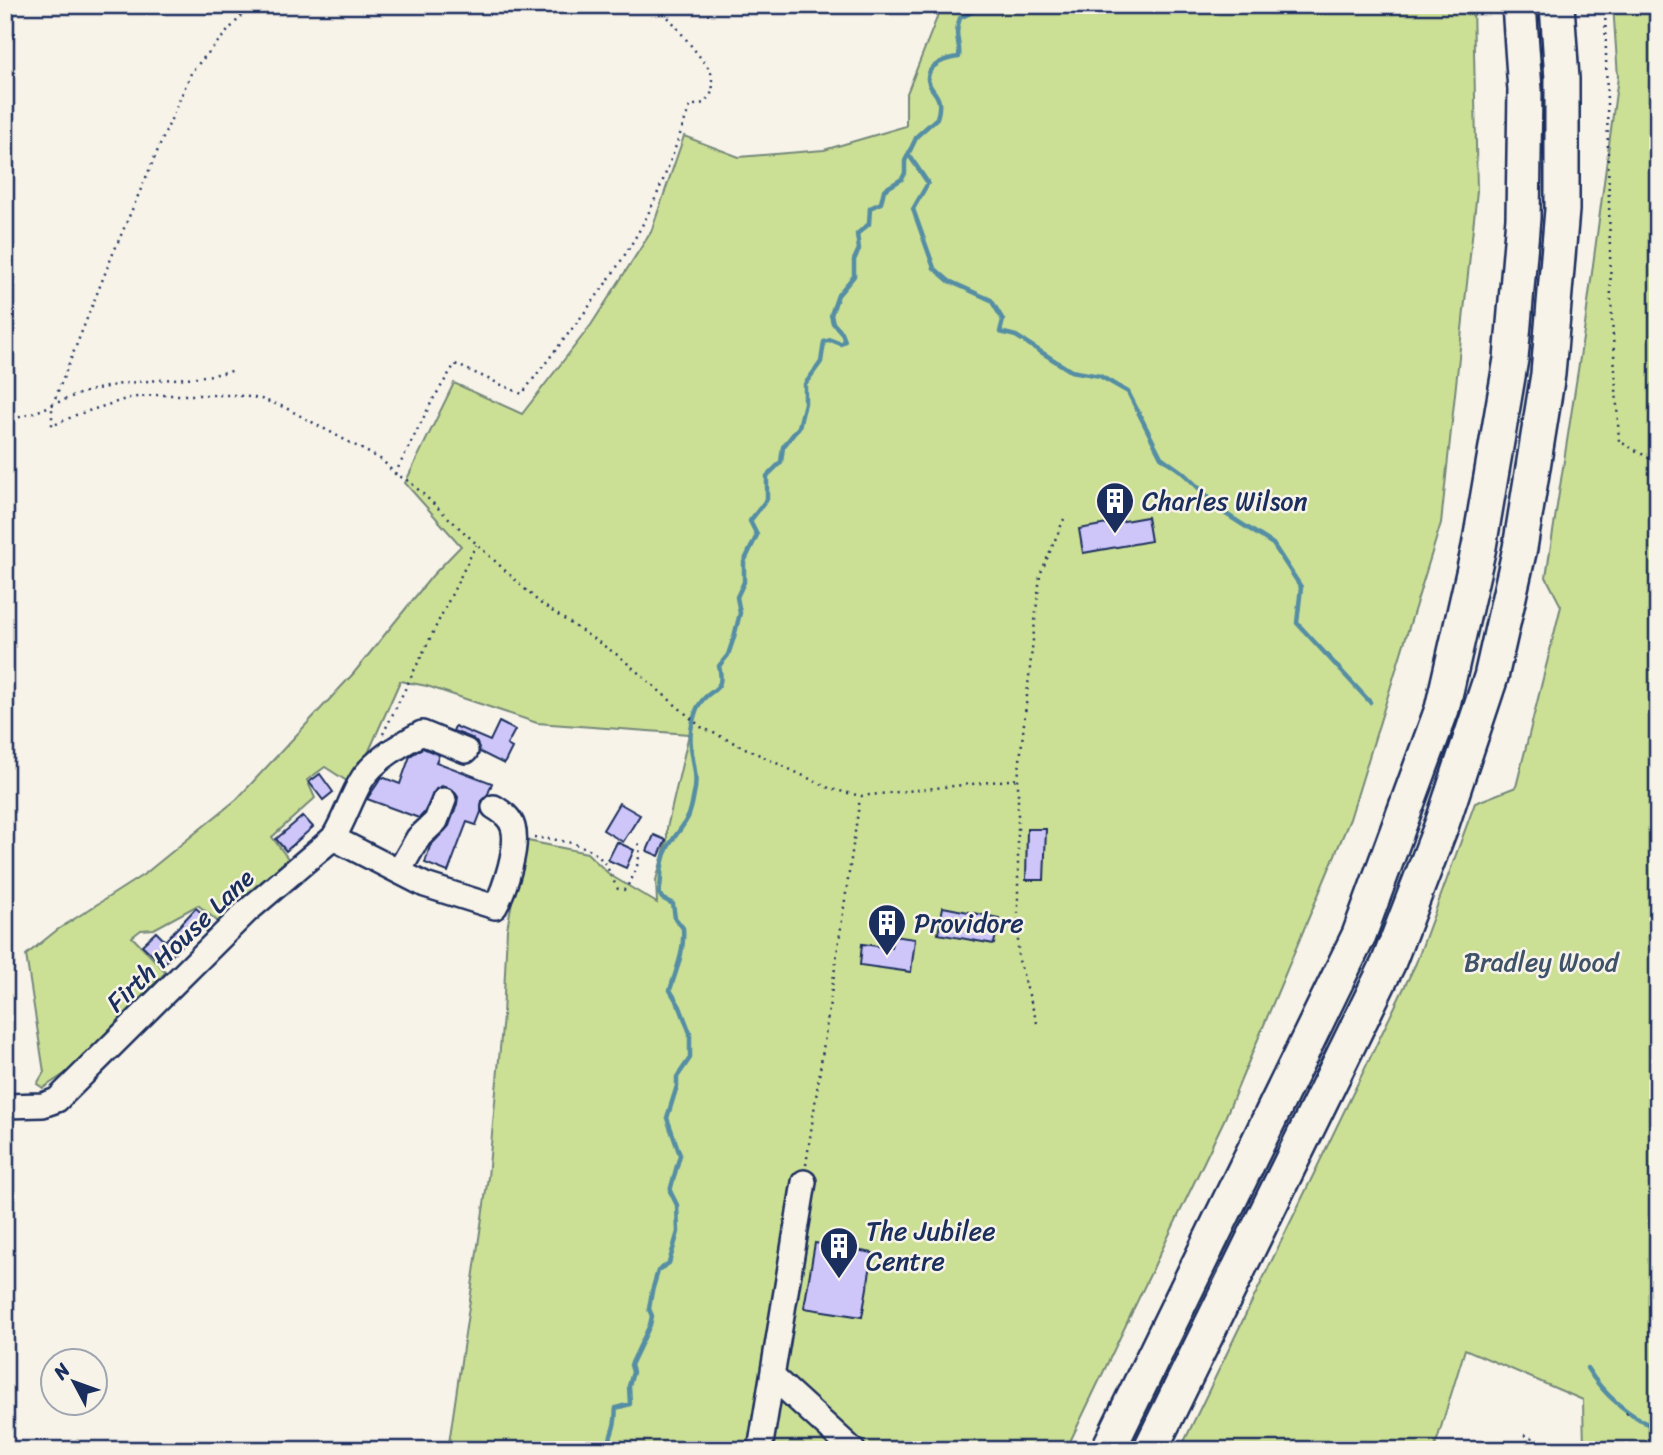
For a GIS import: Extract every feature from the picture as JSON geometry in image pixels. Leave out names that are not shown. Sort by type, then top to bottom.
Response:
[{"type":"highway","points":[[1108,1450],[1359,935],[1442,709],[1479,547],[1511,359],[1523,218],[1525,90],[1519,5]]},
{"type":"highway","points":[[1150,1450],[1388,964],[1442,824],[1491,677],[1520,548],[1548,374],[1562,210],[1562,79],[1557,5]]},
{"type":"lane","name":"Firth House Lane","points":[[5,1106],[43,1105],[57,1100],[246,912],[333,838],[365,775],[395,750],[422,733],[467,751]]},
{"type":"lane","points":[[399,872],[418,838],[436,821],[444,800]]},
{"type":"lane","points":[[333,838],[425,885],[495,907],[502,893],[514,835],[509,818],[494,807]]},
{"type":"lane","points":[[760,1450],[804,1182]]},
{"type":"lane","points":[[773,1377],[853,1450]]},
{"type":"path","points":[[251,5],[192,71],[112,256],[52,406],[52,426],[103,405],[142,396],[236,395],[261,399],[284,407],[382,460],[395,474],[409,481],[540,603],[619,656],[701,727],[831,789],[861,796],[1018,779]]},
{"type":"path","points":[[395,474],[432,401],[455,364],[522,394],[606,285],[640,230],[667,172],[690,106],[704,103],[713,91],[711,71],[671,20],[654,5]]},
{"type":"path","points":[[1605,5],[1611,301],[1619,441],[1658,463]]},
{"type":"path","points":[[5,419],[27,415],[72,396],[104,387],[219,375],[235,370]]},
{"type":"path","points":[[1037,1023],[1018,957],[1018,779],[1040,575],[1064,519]]},
{"type":"path","points":[[382,736],[476,545]]},
{"type":"path","points":[[804,1182],[861,796]]},
{"type":"path","points":[[514,835],[584,846],[596,853],[608,868],[618,889],[624,890],[631,883],[641,849],[638,842]]},
{"type":"path","points":[[1626,1414],[1630,1410]]},
{"type":"path","points":[[1524,1435],[1562,1450]]},
{"type":"green space","points":[[942,5],[1473,5],[1477,191],[1441,523],[1350,819],[1225,1118],[1066,1450],[448,1450],[488,1177],[503,1016],[507,929],[523,840],[587,853],[610,875],[657,903],[656,880],[689,734],[537,723],[427,686],[400,681],[369,751],[350,783],[325,767],[307,780],[315,798],[272,837],[289,860],[223,926],[198,905],[154,929],[141,930],[132,937],[166,972],[69,1071],[43,1088],[37,1084],[44,1072],[26,955],[57,930],[146,873],[237,799],[353,674],[432,576],[461,546],[405,483],[454,383],[522,414],[591,325],[651,232],[684,136],[739,157],[824,150],[906,126],[906,96]]},
{"type":"green space","name":"Bradley Wood","points":[[1613,5],[1658,5],[1658,1450],[1584,1450],[1583,1400],[1465,1349],[1434,1450],[1180,1450],[1416,963],[1475,803],[1516,787],[1561,606],[1546,577],[1585,325],[1618,77]]},
{"type":"building","name":"Charles Wilson","points":[[1147,517],[1151,541],[1083,553],[1079,529]]},
{"type":"building","points":[[499,722],[515,730],[507,745],[512,748],[504,764],[480,752],[472,738],[453,731],[455,726],[490,741]]},
{"type":"building","points":[[423,748],[439,755],[436,762],[492,783],[488,794],[482,800],[476,825],[467,822],[448,872],[425,863],[430,846],[449,826],[458,797],[454,791],[442,786],[436,789],[419,818],[367,799],[382,777],[400,784],[410,756]]},
{"type":"building","points":[[320,774],[333,792],[323,800],[309,782]]},
{"type":"building","points":[[619,803],[640,815],[623,842],[603,830]]},
{"type":"building","points":[[303,816],[313,827],[286,851],[276,839]]},
{"type":"building","points":[[1027,829],[1046,829],[1044,880],[1026,880]]},
{"type":"building","points":[[654,835],[666,840],[659,856],[647,851]]},
{"type":"building","points":[[617,842],[634,850],[626,868],[608,860]]},
{"type":"building","points":[[943,907],[999,918],[994,944],[938,934]]},
{"type":"building","points":[[196,908],[207,918],[163,965],[142,945],[156,932],[165,941]]},
{"type":"building","name":"Providore","points":[[893,936],[915,939],[911,972],[860,965],[862,944],[891,948]]},
{"type":"building","name":"The Jubilee Centre","points":[[815,1243],[873,1253],[862,1317],[804,1308]]},
{"type":"waterway","points":[[609,1450],[616,1408],[630,1404],[629,1386],[633,1372],[631,1365],[650,1325],[652,1316],[649,1309],[658,1271],[669,1263],[678,1232],[677,1205],[670,1191],[680,1155],[667,1118],[677,1086],[677,1077],[690,1058],[690,1033],[670,990],[681,952],[683,928],[675,918],[673,904],[659,893],[665,855],[689,815],[693,799],[695,776],[692,725],[699,705],[718,686],[721,675],[719,666],[728,655],[734,637],[740,613],[737,597],[744,582],[744,562],[757,535],[750,521],[767,499],[767,476],[781,462],[783,447],[799,427],[805,403],[805,384],[821,362],[824,342],[831,340],[841,344],[845,341],[831,315],[838,295],[854,276],[854,260],[859,249],[857,234],[869,224],[870,208],[881,203],[884,190],[902,179],[905,161],[917,136],[937,118],[939,103],[929,84],[929,74],[939,63],[959,57],[957,30],[960,18],[980,5]]},
{"type":"waterway","points":[[909,155],[928,183],[913,209],[934,268],[949,281],[991,300],[1003,320],[1000,332],[1016,336],[1071,371],[1100,376],[1128,392],[1161,457],[1182,472],[1226,514],[1273,544],[1301,587],[1297,623],[1370,702]]},
{"type":"waterway","points":[[1587,1368],[1601,1388],[1618,1404],[1658,1430]]},
{"type":"place","name":"Charles Wilson","points":[[1115,535]]},
{"type":"place","name":"Providore","points":[[887,957]]},
{"type":"place","name":"The Jubilee Centre","points":[[839,1280]]}]
